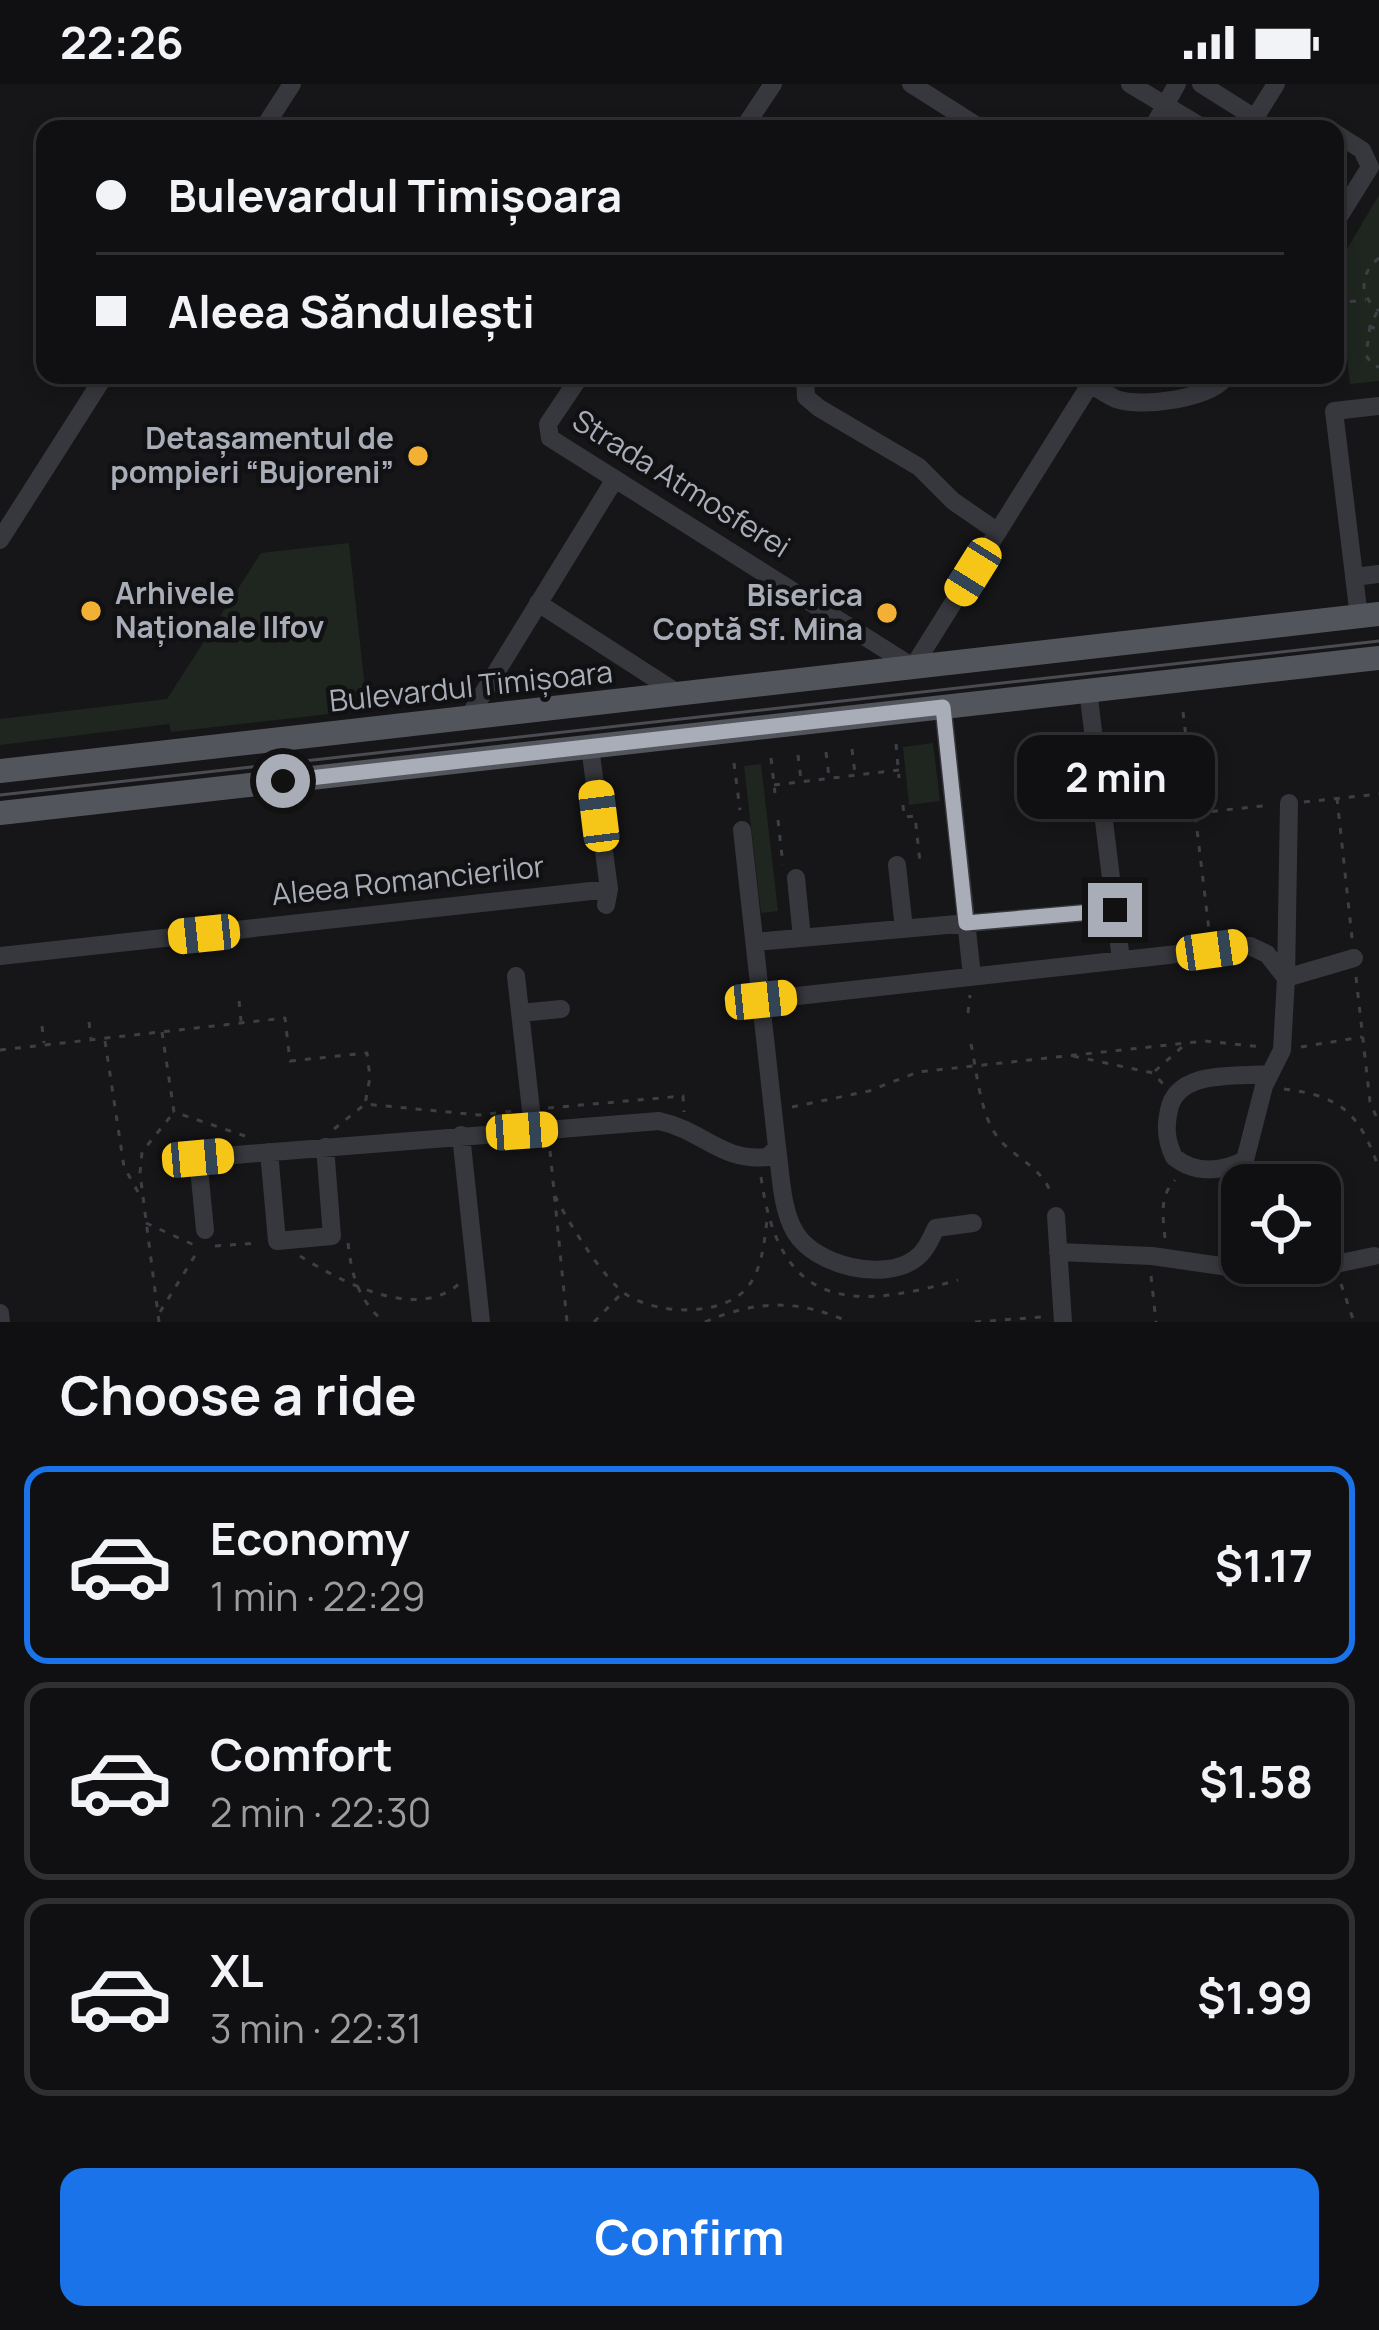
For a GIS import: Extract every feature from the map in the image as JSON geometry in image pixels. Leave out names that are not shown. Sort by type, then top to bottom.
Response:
[{"type":"main road","name":"Bulevardul Timișoara","points":[[0,771],[1174,638],[1372,596]]},
{"type":"main road","points":[[1174,638],[1179,680]]},
{"type":"main road","points":[[0,813],[1379,658]]},
{"type":"main road","points":[[373,728],[378,770]]},
{"type":"street","points":[[269,120],[292,84]]},
{"type":"street","points":[[749,120],[772,84]]},
{"type":"street","points":[[911,84],[968,120]]},
{"type":"street","points":[[1130,84],[1190,120]]},
{"type":"street","points":[[1156,120],[1177,84]]},
{"type":"street","points":[[1201,84],[1248,120]]},
{"type":"street","points":[[1254,120],[1276,84]]},
{"type":"street","points":[[1344,139],[1362,150],[1370,167],[1344,209]]},
{"type":"street","points":[[0,540],[8,510],[99,384]]},
{"type":"street","name":"Strada Atmosferei","points":[[575,384],[548,424],[550,439],[913,667]]},
{"type":"street","points":[[805,384],[806,397],[819,408],[919,467],[953,501],[998,532]]},
{"type":"street","points":[[913,667],[1090,384]]},
{"type":"street","points":[[1097,384],[1111,397],[1136,402],[1205,394],[1222,384]]},
{"type":"street","points":[[1372,596],[1354,577],[1334,411],[1379,406]]},
{"type":"street","points":[[468,718],[615,479]]},
{"type":"street","points":[[538,603],[679,694]]},
{"type":"street","points":[[1088,690],[1121,960]]},
{"type":"street","points":[[943,707],[972,976]]},
{"type":"street","name":"Aleea Romancierilor","points":[[0,956],[607,897],[590,747]]},
{"type":"street","points":[[1266,1080],[1196,1081],[1173,1095],[1166,1129],[1174,1157],[1196,1170],[1229,1168],[1245,1160],[1266,1080],[1282,1049],[1289,803]]},
{"type":"street","points":[[742,830],[777,1147],[785,1206],[795,1233],[815,1253],[861,1270],[910,1264],[926,1249],[936,1228],[973,1222]]},
{"type":"street","points":[[897,865],[904,929]]},
{"type":"street","points":[[796,878],[802,938]]},
{"type":"street","points":[[755,941],[1115,910]]},
{"type":"street","points":[[761,1000],[1244,946],[1259,949],[1286,978]]},
{"type":"street","points":[[1286,978],[1354,958]]},
{"type":"street","points":[[516,976],[531,1110]]},
{"type":"street","points":[[520,1012],[561,1009]]},
{"type":"street","points":[[202,1239],[198,1158],[659,1121],[686,1127],[746,1160],[768,1157],[777,1147]]},
{"type":"street","points":[[461,1135],[481,1322]]},
{"type":"street","points":[[278,1151],[277,1241],[332,1236],[325,1147]]},
{"type":"street","points":[[1056,1216],[1063,1319]]},
{"type":"street","points":[[1058,1252],[1159,1257],[1221,1266]]},
{"type":"street","points":[[1341,1264],[1374,1256]]},
{"type":"street","points":[[0,1313],[1,1322]]},
{"type":"path","points":[[1379,258],[1366,272],[1364,291],[1379,311],[1370,326],[1366,356],[1379,367]]},
{"type":"path","points":[[1344,302],[1367,300]]},
{"type":"path","points":[[1370,326],[1379,331]]},
{"type":"path","points":[[1183,712],[1212,950]]},
{"type":"path","points":[[896,744],[899,778]]},
{"type":"path","points":[[852,749],[855,776]]},
{"type":"path","points":[[826,752],[830,778]]},
{"type":"path","points":[[798,755],[801,782]]},
{"type":"path","points":[[771,758],[775,793]]},
{"type":"path","points":[[734,763],[742,830]]},
{"type":"path","points":[[774,785],[899,770]]},
{"type":"path","points":[[238,1001],[242,1023]]},
{"type":"path","points":[[0,1050],[285,1018],[290,1061],[367,1053]]},
{"type":"path","points":[[89,1022],[92,1040]]},
{"type":"path","points":[[42,1026],[44,1045]]},
{"type":"path","points":[[158,1319],[143,1201],[142,1152],[174,1112],[162,1032]]},
{"type":"path","points":[[773,1109],[869,1091],[918,1072],[1205,1041],[1282,1049],[1362,1037]]},
{"type":"path","points":[[105,1039],[124,1167],[143,1201]]},
{"type":"path","points":[[1154,1072],[1186,1044]]},
{"type":"path","points":[[1070,1055],[1154,1072],[1173,1095]]},
{"type":"path","points":[[973,1066],[999,1138],[1050,1188],[1056,1216]]},
{"type":"path","points":[[1266,1080],[1317,1093],[1353,1114],[1379,1169]]},
{"type":"path","points":[[174,1112],[278,1151]]},
{"type":"path","points":[[548,1129],[568,1322]]},
{"type":"path","points":[[1156,1322],[1162,1209],[1169,1186],[1185,1165]]},
{"type":"path","points":[[555,1196],[569,1224],[622,1292],[667,1309],[724,1303],[743,1292],[756,1274],[767,1220]]},
{"type":"path","points":[[146,1223],[202,1239],[277,1241],[377,1300]]},
{"type":"path","points":[[347,1232],[351,1275],[359,1293],[384,1322]]},
{"type":"path","points":[[158,1319],[202,1239]]},
{"type":"path","points":[[412,1307],[429,1307],[456,1289],[474,1256]]},
{"type":"path","points":[[1341,1283],[1354,1322]]},
{"type":"path","points":[[594,1322],[622,1292]]},
{"type":"path","points":[[705,1322],[778,1302],[819,1309],[848,1322]]},
{"type":"path","points":[[724,1303],[728,1313]]},
{"type":"path","points":[[975,1322],[1063,1319]]},
{"type":"shaded area","points":[[1379,195],[1379,381],[1350,384],[1344,254]]},
{"type":"shaded area","points":[[349,543],[366,697],[354,699],[355,711],[171,732],[169,724],[0,745],[0,719],[167,699],[261,553]]},
{"type":"shaded area","points":[[933,743],[940,801],[909,805],[903,747]]},
{"type":"shaded area","points":[[761,764],[778,911],[761,913],[744,766]]},
{"type":"tram line","points":[[0,795],[1379,641]]},
{"type":"place","name":"Detașamentul de pompieri “Bujoreni”","points":[[418,456]]},
{"type":"place","name":"Arhivele Naționale Ilfov","points":[[91,611]]},
{"type":"place","name":"Biserica Coptă Sf. Mina","points":[[887,613]]},
{"type":"route","points":[[283,781],[943,707],[966,923],[1115,910]]}]
